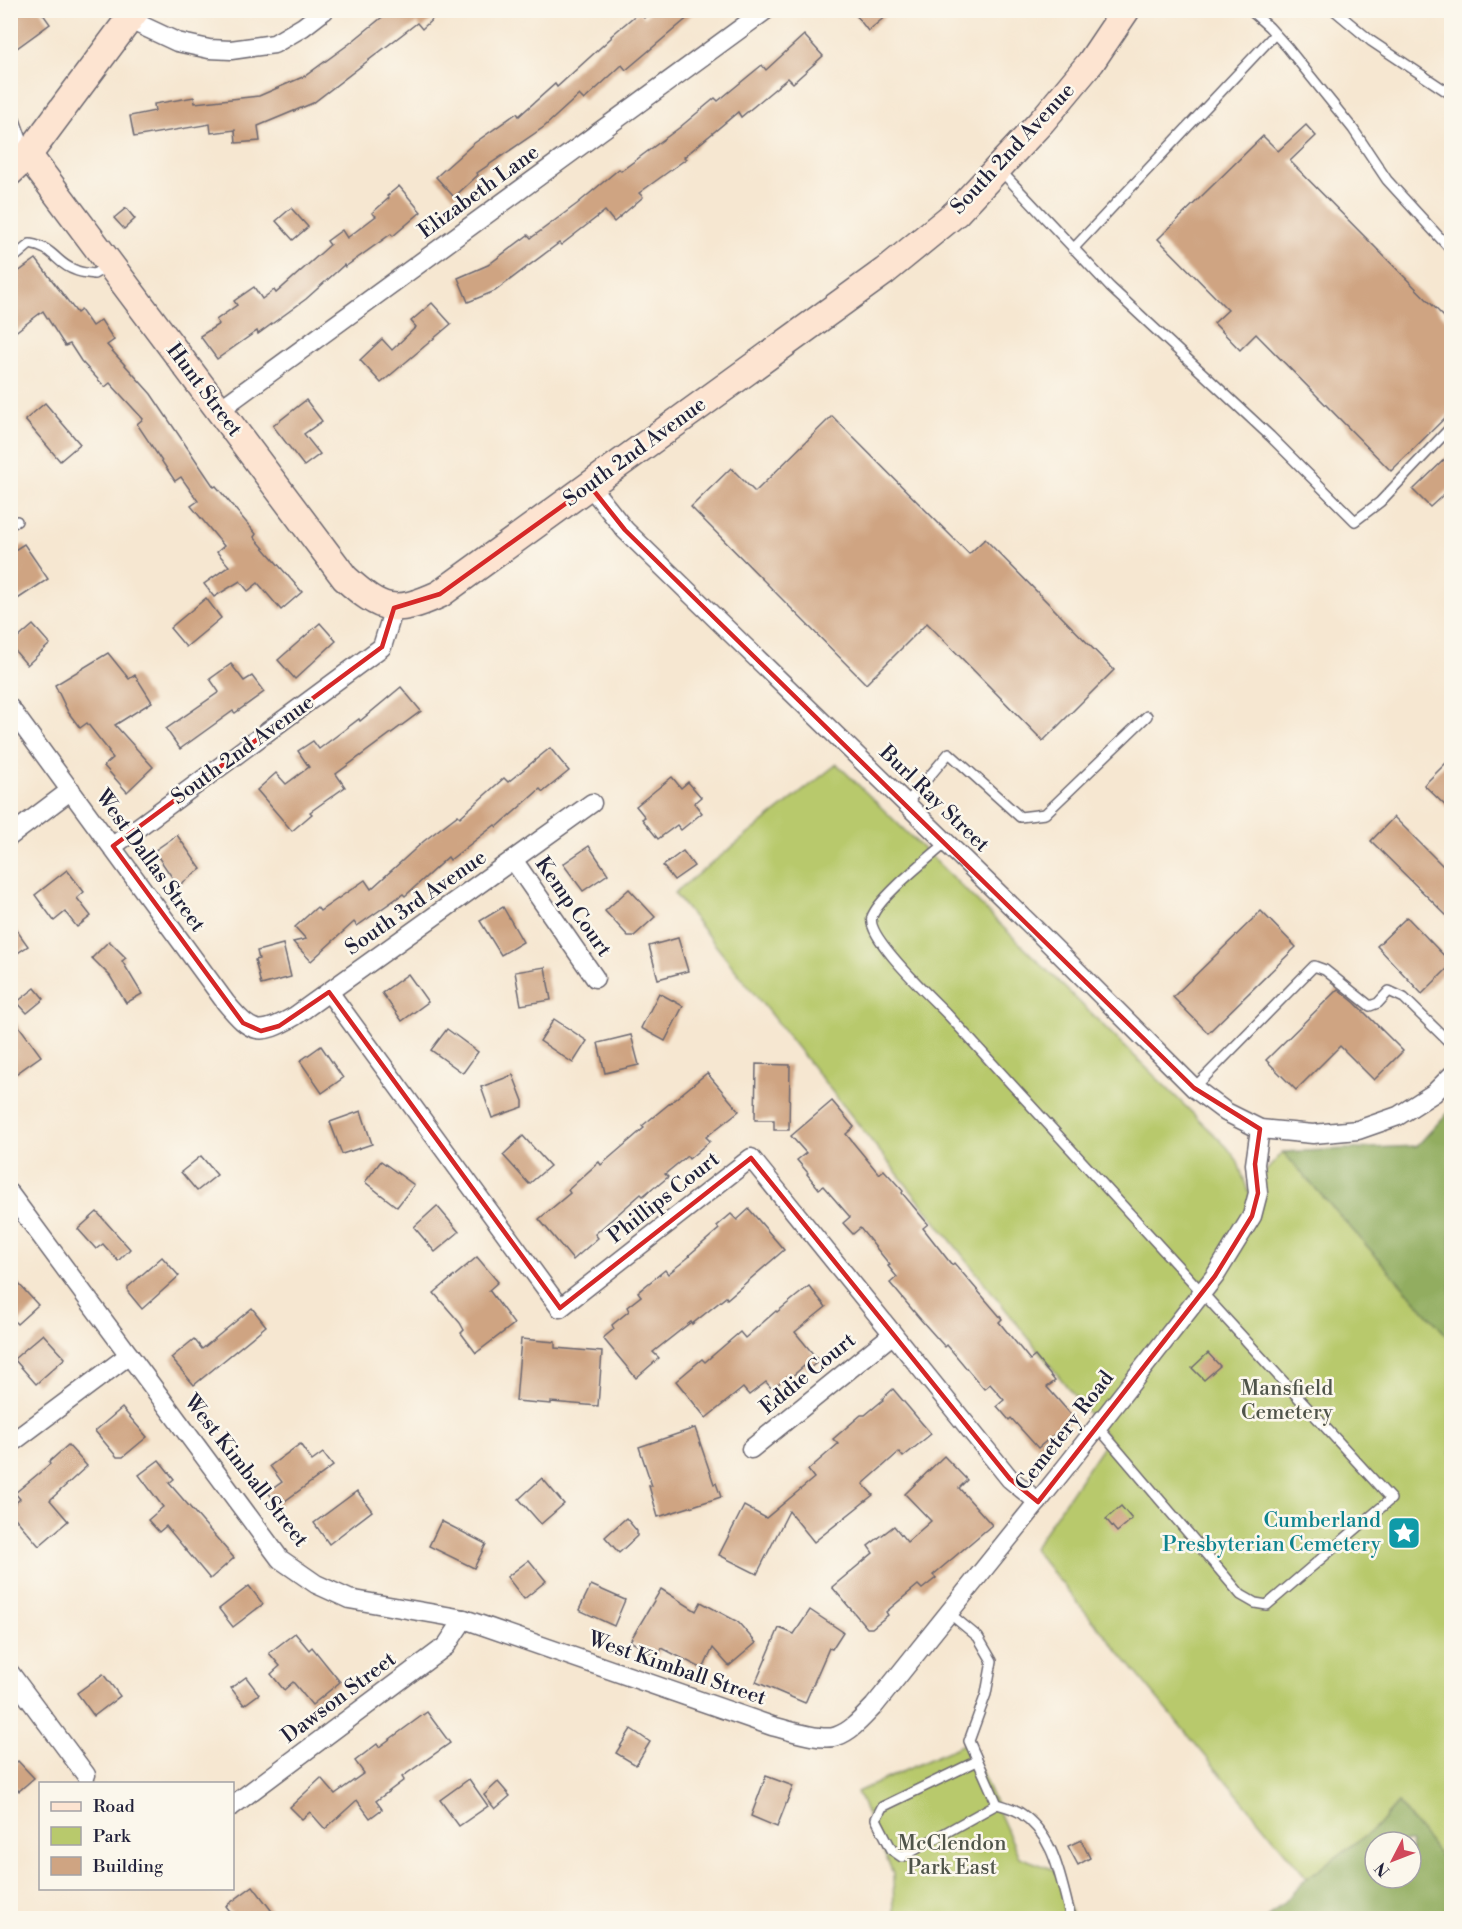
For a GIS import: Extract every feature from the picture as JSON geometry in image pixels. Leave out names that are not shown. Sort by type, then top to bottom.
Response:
[{"type":"street","points":[[19,163],[130,14],[177,42],[209,50],[231,50],[273,44],[303,27],[325,10]]},
{"type":"street","name":"Elizabeth Lane","points":[[219,410],[766,10]]},
{"type":"street","name":"South 2nd Avenue","points":[[113,846],[382,648],[394,608],[417,604],[440,594],[892,265],[956,213],[1042,121],[1091,62],[1126,10]]},
{"type":"street","name":"Hunt Street","points":[[19,163],[110,265],[345,578],[368,599],[394,608]]},
{"type":"street","name":"Burl Ray Street","points":[[590,486],[625,530],[1194,1088],[1226,1112],[1260,1129]]},
{"type":"street","name":"West Dallas Street","points":[[10,708],[226,1003],[243,1023],[261,1031]]},
{"type":"street","points":[[10,836],[71,790]]},
{"type":"street","name":"South 3rd Avenue","points":[[261,1031],[279,1026],[329,992],[592,803]]},
{"type":"street","name":"Kemp Court","points":[[514,861],[595,978]]},
{"type":"street","name":"Phillips Court","points":[[329,992],[560,1308],[751,1158],[1010,1479],[1038,1502]]},
{"type":"street","points":[[1260,1129],[1314,1134],[1359,1130],[1398,1116],[1434,1093],[1452,1075]]},
{"type":"street","name":"Cemetery Road","points":[[844,1732],[854,1727],[874,1706],[1215,1276],[1252,1216],[1258,1193],[1255,1164],[1260,1129]]},
{"type":"street","name":"West Kimball Street","points":[[10,1194],[280,1559],[316,1584],[349,1599],[464,1619],[772,1726],[815,1736],[836,1737],[844,1732]]},
{"type":"street","name":"Eddie Court","points":[[752,1449],[893,1334]]},
{"type":"street","points":[[10,1444],[129,1355]]},
{"type":"street","name":"Dawson Street","points":[[234,1805],[446,1646],[464,1619]]},
{"type":"street","points":[[10,1673],[86,1775]]},
{"type":"lane","points":[[1250,10],[1275,34],[1353,129],[1388,180],[1452,251]]},
{"type":"lane","points":[[1334,10],[1371,41],[1452,95]]},
{"type":"lane","points":[[1073,249],[1275,34]]},
{"type":"lane","points":[[10,112],[14,117],[19,163]]},
{"type":"lane","points":[[998,168],[1110,287],[1270,436],[1355,521],[1380,502],[1452,426]]},
{"type":"lane","points":[[10,261],[30,244],[48,249],[74,270],[94,274],[110,265]]},
{"type":"lane","points":[[906,804],[949,753],[1020,817],[1045,814],[1147,716]]},
{"type":"lane","points":[[946,843],[884,899],[872,916],[870,925],[877,938],[888,953],[949,1016],[1203,1292],[1390,1499],[1267,1605],[1255,1603],[1241,1595],[1097,1426]]},
{"type":"lane","points":[[1194,1088],[1314,966],[1325,970],[1370,1006],[1378,1003],[1389,991],[1404,998],[1452,1045]]},
{"type":"lane","points":[[949,1613],[978,1637],[992,1661],[986,1694],[969,1741],[997,1804],[1017,1811],[1035,1825],[1048,1840],[1062,1881],[1071,1918]]},
{"type":"lane","points":[[977,1761],[882,1807],[876,1819],[892,1850],[902,1857],[997,1804]]},
{"type":"highlighted area","points":[[590,486],[625,530],[1194,1088],[1260,1129],[1255,1164],[1258,1193],[1252,1216],[1215,1276],[1038,1502],[1010,1479],[751,1158],[560,1308],[329,992],[279,1026],[261,1031],[243,1023],[113,846],[382,647],[394,608],[440,594]]},
{"type":"green space","name":"Mansfield Cemetery","points":[[837,764],[1227,1147],[1237,1160],[1248,1191],[1283,1152],[1451,1340],[1451,1870],[1423,1835],[1423,1830],[1419,1830],[1398,1803],[1376,1828],[1363,1830],[1363,1837],[1307,1878],[1033,1549],[1108,1438],[674,893]]},
{"type":"green space","points":[[1451,1109],[1451,1340],[1283,1152],[1417,1146]]},
{"type":"green space","name":"McClendon Park East","points":[[968,1742],[1019,1857],[1055,1870],[1073,1918],[894,1918],[893,1873],[857,1792]]},
{"type":"green space","points":[[1398,1803],[1419,1830],[1373,1830]]},
{"type":"green space","points":[[1423,1835],[1451,1870],[1451,1918],[1268,1918],[1307,1878],[1363,1837],[1363,1890],[1423,1890]]},
{"type":"building","points":[[20,10],[40,10],[50,24],[10,53],[10,18]]},
{"type":"building","points":[[391,10],[442,10],[422,29],[417,23],[313,103],[258,126],[260,141],[236,143],[235,130],[211,133],[210,124],[134,137],[130,116],[155,111],[154,104],[194,97],[195,103],[259,96],[305,76]]},
{"type":"building","points":[[652,10],[697,10],[626,70],[622,65],[584,100],[579,95],[544,127],[477,173],[478,175],[454,197],[436,177],[473,144],[517,113],[519,116],[555,84],[557,87],[639,12],[644,18]]},
{"type":"building","points":[[852,10],[893,10],[868,31]]},
{"type":"building","points":[[804,35],[823,56],[793,83],[788,78],[741,117],[738,112],[684,157],[686,159],[639,193],[643,197],[614,222],[605,211],[495,291],[468,302],[458,278],[488,265],[528,235],[531,238],[619,169],[621,171],[679,128],[715,98],[718,101],[762,65],[766,70]]},
{"type":"building","points":[[1306,125],[1316,136],[1290,161],[1452,325],[1452,411],[1391,471],[1256,334],[1240,350],[1214,323],[1228,310],[1158,239],[1263,136],[1278,151]]},
{"type":"building","points":[[399,186],[421,212],[393,236],[391,234],[345,267],[344,265],[306,299],[258,334],[257,331],[217,359],[200,336],[219,324],[216,320],[237,305],[234,301],[254,287],[262,299],[274,290],[276,293],[330,245],[327,241],[342,230],[347,238],[376,216],[372,213]]},
{"type":"building","points":[[126,208],[135,219],[124,229],[114,218]]},
{"type":"building","points":[[291,208],[308,227],[293,240],[276,221]]},
{"type":"building","points":[[36,259],[77,313],[81,310],[92,326],[101,320],[114,340],[107,345],[151,394],[214,487],[216,486],[256,534],[254,537],[302,592],[281,610],[258,583],[248,591],[240,581],[214,597],[204,584],[229,566],[217,552],[224,546],[191,506],[198,501],[181,477],[175,481],[137,424],[143,419],[110,383],[105,387],[81,361],[70,344],[65,346],[43,311],[10,336],[10,278]]},
{"type":"building","points":[[432,303],[451,324],[381,383],[360,360],[382,339],[392,350],[416,327],[411,321]]},
{"type":"building","points":[[306,400],[322,421],[304,434],[320,454],[304,466],[273,426]]},
{"type":"building","points":[[45,403],[80,444],[60,461],[25,420]]},
{"type":"building","points":[[832,416],[969,554],[985,539],[1114,670],[1043,741],[927,623],[866,684],[691,507],[731,468],[755,492]]},
{"type":"building","points":[[1452,452],[1452,487],[1430,507],[1413,490]]},
{"type":"building","points":[[24,544],[48,579],[10,604],[10,553]]},
{"type":"building","points":[[206,598],[221,618],[186,647],[170,628]]},
{"type":"building","points":[[320,623],[336,641],[295,679],[278,660]]},
{"type":"building","points":[[33,625],[50,644],[27,665],[10,645]]},
{"type":"building","points":[[108,653],[129,679],[135,675],[152,702],[115,725],[153,767],[127,792],[104,766],[113,758],[109,751],[87,723],[80,728],[68,712],[55,685]]},
{"type":"building","points":[[231,664],[244,681],[252,676],[264,692],[180,749],[166,729],[219,692],[210,679]]},
{"type":"building","points":[[401,687],[421,711],[336,774],[345,787],[310,812],[312,814],[292,831],[257,790],[276,773],[286,784],[309,767],[298,751],[313,741],[319,749],[359,719],[360,721]]},
{"type":"building","points":[[550,748],[569,771],[543,792],[540,789],[497,827],[495,825],[450,860],[448,857],[405,896],[403,894],[357,926],[354,922],[311,961],[293,942],[306,939],[295,927],[317,907],[320,911],[365,880],[371,889],[424,841],[458,815],[460,817],[504,778],[508,782]]},
{"type":"building","points":[[1452,757],[1452,812],[1424,785]]},
{"type":"building","points":[[672,777],[681,788],[688,782],[701,797],[694,803],[702,813],[681,830],[677,825],[658,839],[642,819],[645,817],[636,806]]},
{"type":"building","points":[[1394,817],[1452,875],[1452,921],[1371,841]]},
{"type":"building","points":[[177,835],[201,869],[178,886],[154,851]]},
{"type":"building","points":[[589,846],[608,874],[583,891],[563,864]]},
{"type":"building","points":[[683,851],[694,866],[674,880],[663,866]]},
{"type":"building","points":[[67,870],[84,892],[77,898],[91,916],[77,927],[65,912],[54,921],[35,895]]},
{"type":"building","points":[[629,889],[655,917],[634,936],[628,936],[605,911]]},
{"type":"building","points":[[503,907],[523,942],[501,955],[480,921]]},
{"type":"building","points":[[1261,911],[1296,947],[1208,1033],[1173,997]]},
{"type":"building","points":[[1407,917],[1452,964],[1422,994],[1377,946]]},
{"type":"building","points":[[10,921],[28,946],[10,958]]},
{"type":"building","points":[[678,938],[688,971],[658,979],[649,946]]},
{"type":"building","points":[[109,941],[126,958],[122,961],[142,994],[126,1003],[110,976],[92,958]]},
{"type":"building","points":[[283,944],[291,977],[261,985],[255,960],[259,959],[257,951]]},
{"type":"building","points":[[545,967],[551,1000],[521,1005],[515,972]]},
{"type":"building","points":[[408,974],[428,1002],[402,1021],[382,993]]},
{"type":"building","points":[[35,988],[44,999],[27,1013],[17,1002]]},
{"type":"building","points":[[1338,989],[1403,1051],[1374,1080],[1340,1046],[1296,1090],[1266,1060]]},
{"type":"building","points":[[659,993],[683,1006],[665,1041],[641,1028]]},
{"type":"building","points":[[10,1014],[41,1056],[10,1078]]},
{"type":"building","points":[[554,1019],[587,1041],[573,1063],[540,1041]]},
{"type":"building","points":[[447,1029],[478,1052],[463,1073],[431,1050]]},
{"type":"building","points":[[631,1035],[639,1065],[605,1073],[598,1043]]},
{"type":"building","points":[[321,1046],[343,1078],[322,1093],[300,1061]]},
{"type":"building","points":[[756,1064],[790,1065],[789,1130],[774,1130],[774,1120],[755,1120]]},
{"type":"building","points":[[707,1073],[739,1111],[706,1137],[710,1141],[689,1159],[687,1156],[665,1174],[668,1177],[643,1196],[641,1194],[595,1234],[598,1238],[573,1260],[539,1219],[570,1193],[568,1190],[599,1162],[601,1165],[644,1128],[642,1126]]},
{"type":"building","points":[[513,1075],[523,1107],[492,1118],[481,1087]]},
{"type":"building","points":[[832,1101],[854,1127],[846,1134],[879,1174],[884,1170],[903,1191],[902,1193],[928,1224],[923,1228],[952,1265],[954,1263],[1002,1319],[999,1322],[1030,1360],[1035,1356],[1055,1381],[1047,1387],[1074,1418],[1038,1448],[997,1406],[1004,1400],[990,1384],[984,1389],[890,1283],[897,1277],[888,1266],[890,1265],[860,1228],[853,1234],[843,1223],[850,1217],[823,1186],[819,1189],[797,1160],[806,1153],[791,1136]]},
{"type":"building","points":[[361,1111],[372,1144],[342,1154],[330,1122]]},
{"type":"building","points":[[523,1136],[550,1166],[529,1184],[503,1155]]},
{"type":"building","points":[[201,1156],[217,1175],[197,1191],[181,1172]]},
{"type":"building","points":[[381,1161],[414,1185],[397,1207],[365,1182]]},
{"type":"building","points":[[437,1206],[459,1232],[435,1252],[414,1227]]},
{"type":"building","points":[[749,1209],[784,1250],[727,1299],[726,1297],[692,1324],[691,1322],[653,1352],[659,1358],[636,1378],[603,1338],[614,1329],[612,1325],[629,1311],[627,1307],[641,1296],[638,1292],[665,1270],[668,1274],[690,1256],[719,1229],[717,1226],[731,1214],[737,1220]]},
{"type":"building","points":[[97,1212],[130,1249],[118,1261],[103,1244],[96,1249],[78,1229]]},
{"type":"building","points":[[162,1257],[179,1276],[142,1309],[128,1292],[128,1287]]},
{"type":"building","points":[[477,1257],[498,1282],[489,1290],[514,1324],[476,1353],[461,1333],[464,1330],[460,1323],[434,1293]]},
{"type":"building","points":[[18,1283],[38,1305],[17,1324],[10,1317],[10,1289]]},
{"type":"building","points":[[809,1286],[826,1307],[795,1332],[819,1361],[807,1370],[804,1366],[772,1389],[766,1382],[749,1395],[743,1388],[706,1418],[676,1381],[702,1359],[705,1362],[740,1332],[745,1338]]},
{"type":"building","points":[[252,1308],[266,1326],[194,1385],[171,1358],[194,1339],[202,1349]]},
{"type":"building","points":[[43,1334],[65,1358],[36,1384],[14,1359]]},
{"type":"building","points":[[521,1339],[555,1342],[555,1348],[602,1352],[598,1406],[516,1401]]},
{"type":"building","points":[[1208,1353],[1220,1366],[1204,1380],[1192,1368]]},
{"type":"building","points":[[893,1389],[931,1434],[903,1457],[899,1452],[863,1484],[873,1495],[814,1542],[789,1511],[757,1574],[719,1555],[744,1506],[766,1518],[814,1478],[808,1470],[838,1444],[833,1439],[883,1400]]},
{"type":"building","points":[[122,1408],[147,1437],[123,1457],[117,1457],[95,1431]]},
{"type":"building","points":[[695,1428],[714,1484],[716,1483],[721,1497],[658,1517],[649,1486],[652,1486],[639,1447]]},
{"type":"building","points":[[300,1444],[312,1461],[323,1453],[333,1466],[278,1506],[268,1492],[282,1482],[270,1466]]},
{"type":"building","points":[[68,1445],[87,1466],[50,1500],[68,1521],[39,1546],[10,1512],[10,1508],[20,1499],[15,1493],[50,1464],[49,1462]]},
{"type":"building","points":[[944,1456],[967,1480],[959,1488],[992,1525],[933,1575],[936,1578],[922,1589],[918,1585],[886,1612],[888,1615],[872,1628],[867,1628],[832,1587],[873,1553],[868,1546],[894,1526],[907,1542],[931,1521],[905,1494]]},
{"type":"building","points":[[159,1460],[174,1479],[169,1483],[234,1558],[210,1579],[166,1526],[159,1532],[148,1520],[163,1507],[139,1475]]},
{"type":"building","points":[[542,1478],[564,1504],[541,1524],[519,1499]]},
{"type":"building","points":[[357,1491],[372,1511],[329,1544],[314,1523]]},
{"type":"building","points":[[1121,1506],[1132,1519],[1117,1532],[1106,1519]]},
{"type":"building","points":[[626,1518],[637,1531],[637,1536],[619,1553],[605,1537]]},
{"type":"building","points":[[441,1521],[486,1544],[474,1568],[429,1546]]},
{"type":"building","points":[[529,1560],[546,1581],[524,1599],[507,1577]]},
{"type":"building","points":[[591,1585],[625,1600],[614,1626],[579,1610]]},
{"type":"building","points":[[249,1586],[263,1604],[233,1627],[219,1609]]},
{"type":"building","points":[[661,1589],[696,1611],[701,1602],[738,1622],[756,1643],[729,1666],[713,1648],[703,1669],[662,1648],[657,1657],[630,1641]]},
{"type":"building","points":[[810,1610],[843,1632],[832,1649],[829,1648],[805,1703],[756,1682],[779,1628],[794,1634]]},
{"type":"building","points":[[295,1633],[309,1650],[312,1647],[340,1682],[312,1705],[293,1682],[284,1690],[271,1674],[280,1666],[269,1653]]},
{"type":"building","points":[[103,1674],[120,1696],[94,1716],[77,1693]]},
{"type":"building","points":[[246,1677],[259,1694],[244,1705],[231,1688]]},
{"type":"building","points":[[427,1712],[450,1743],[402,1777],[404,1780],[376,1801],[382,1809],[370,1818],[357,1800],[325,1829],[310,1812],[302,1819],[290,1807],[321,1778],[335,1794],[364,1773],[355,1761],[377,1744],[379,1747]]},
{"type":"building","points":[[631,1729],[650,1742],[636,1765],[616,1753]]},
{"type":"building","points":[[18,1761],[34,1778],[19,1791],[10,1782],[10,1768]]},
{"type":"building","points":[[766,1776],[793,1786],[777,1827],[751,1816]]},
{"type":"building","points":[[469,1779],[488,1806],[459,1826],[440,1800]]},
{"type":"building","points":[[498,1782],[510,1796],[495,1809],[484,1795]]},
{"type":"building","points":[[1081,1840],[1090,1858],[1078,1865],[1068,1846]]},
{"type":"building","points":[[253,1886],[277,1918],[235,1918],[226,1906]]},
{"type":"place","name":"Cumberland Presbyterian Cemetery","points":[[1404,1533]]}]
